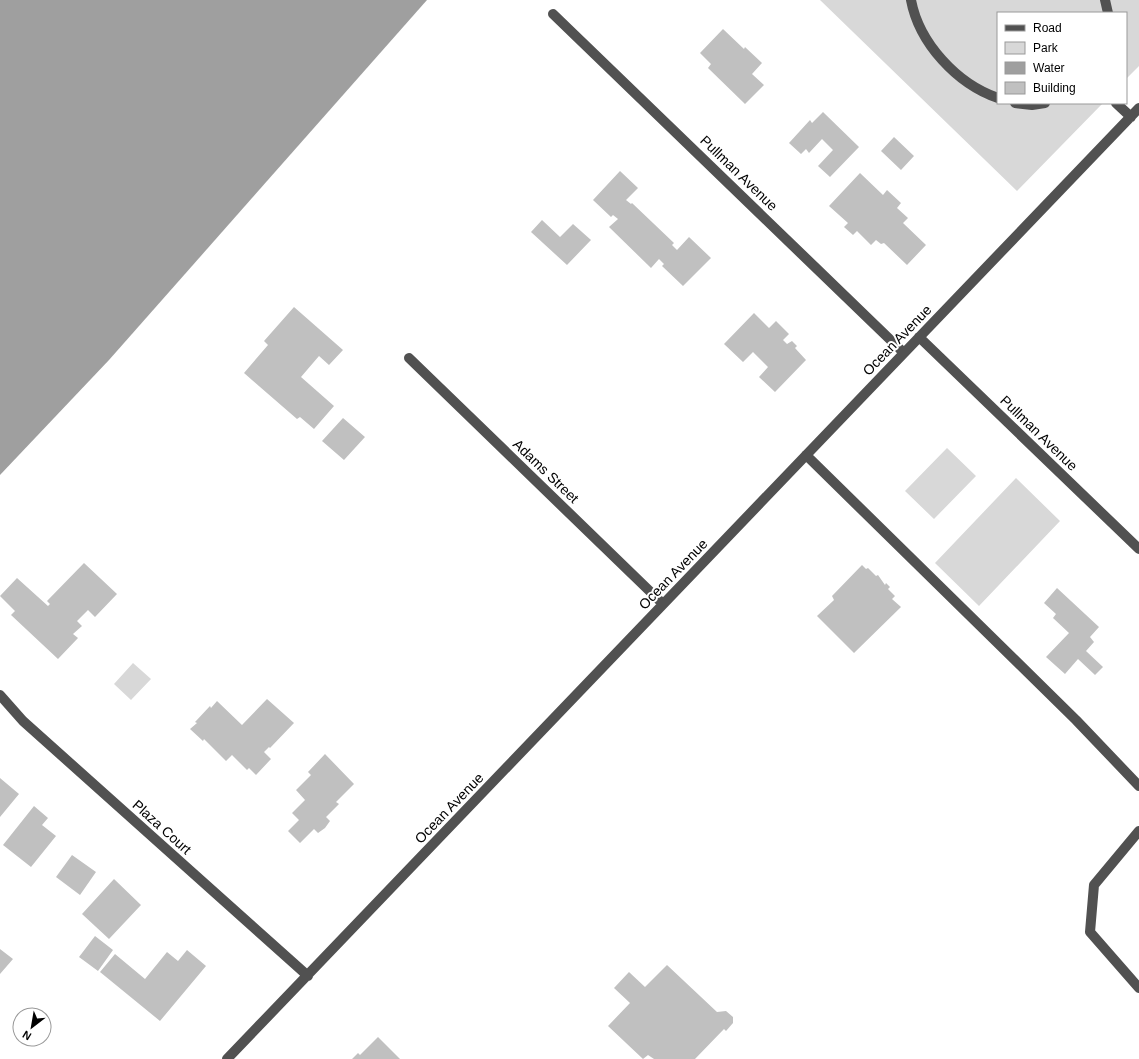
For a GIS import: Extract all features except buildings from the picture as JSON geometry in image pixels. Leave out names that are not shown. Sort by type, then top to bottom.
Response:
[{"type":"street","points":[[911,0],[921,28],[934,50],[948,67],[965,82],[987,95],[997,98]]},
{"type":"street","points":[[1104,0],[1108,12]]},
{"type":"street","name":"Pullman Avenue","points":[[553,14],[904,353]]},
{"type":"street","points":[[1117,104],[1130,117]]},
{"type":"street","name":"Ocean Avenue","points":[[227,1059],[1139,108]]},
{"type":"street","name":"Pullman Avenue","points":[[919,337],[1139,549]]},
{"type":"street","name":"Adams Street","points":[[409,358],[663,604]]},
{"type":"street","points":[[806,455],[1076,720],[1139,786]]},
{"type":"street","name":"Plaza Court","points":[[0,695],[22,721],[308,976]]},
{"type":"street","points":[[1139,831],[1094,885],[1090,932],[1139,988]]},
{"type":"green space","points":[[820,0],[1139,0],[1139,66],[1127,78],[1127,12],[997,12],[997,104],[1102,104],[1017,191]]},
{"type":"green space","points":[[947,448],[976,476],[934,519],[905,491]]},
{"type":"green space","points":[[1016,478],[1060,521],[979,606],[935,563]]},
{"type":"green space","points":[[133,663],[151,679],[131,700],[114,684]]},
{"type":"water","points":[[0,0],[427,0],[109,360],[0,475]]}]
